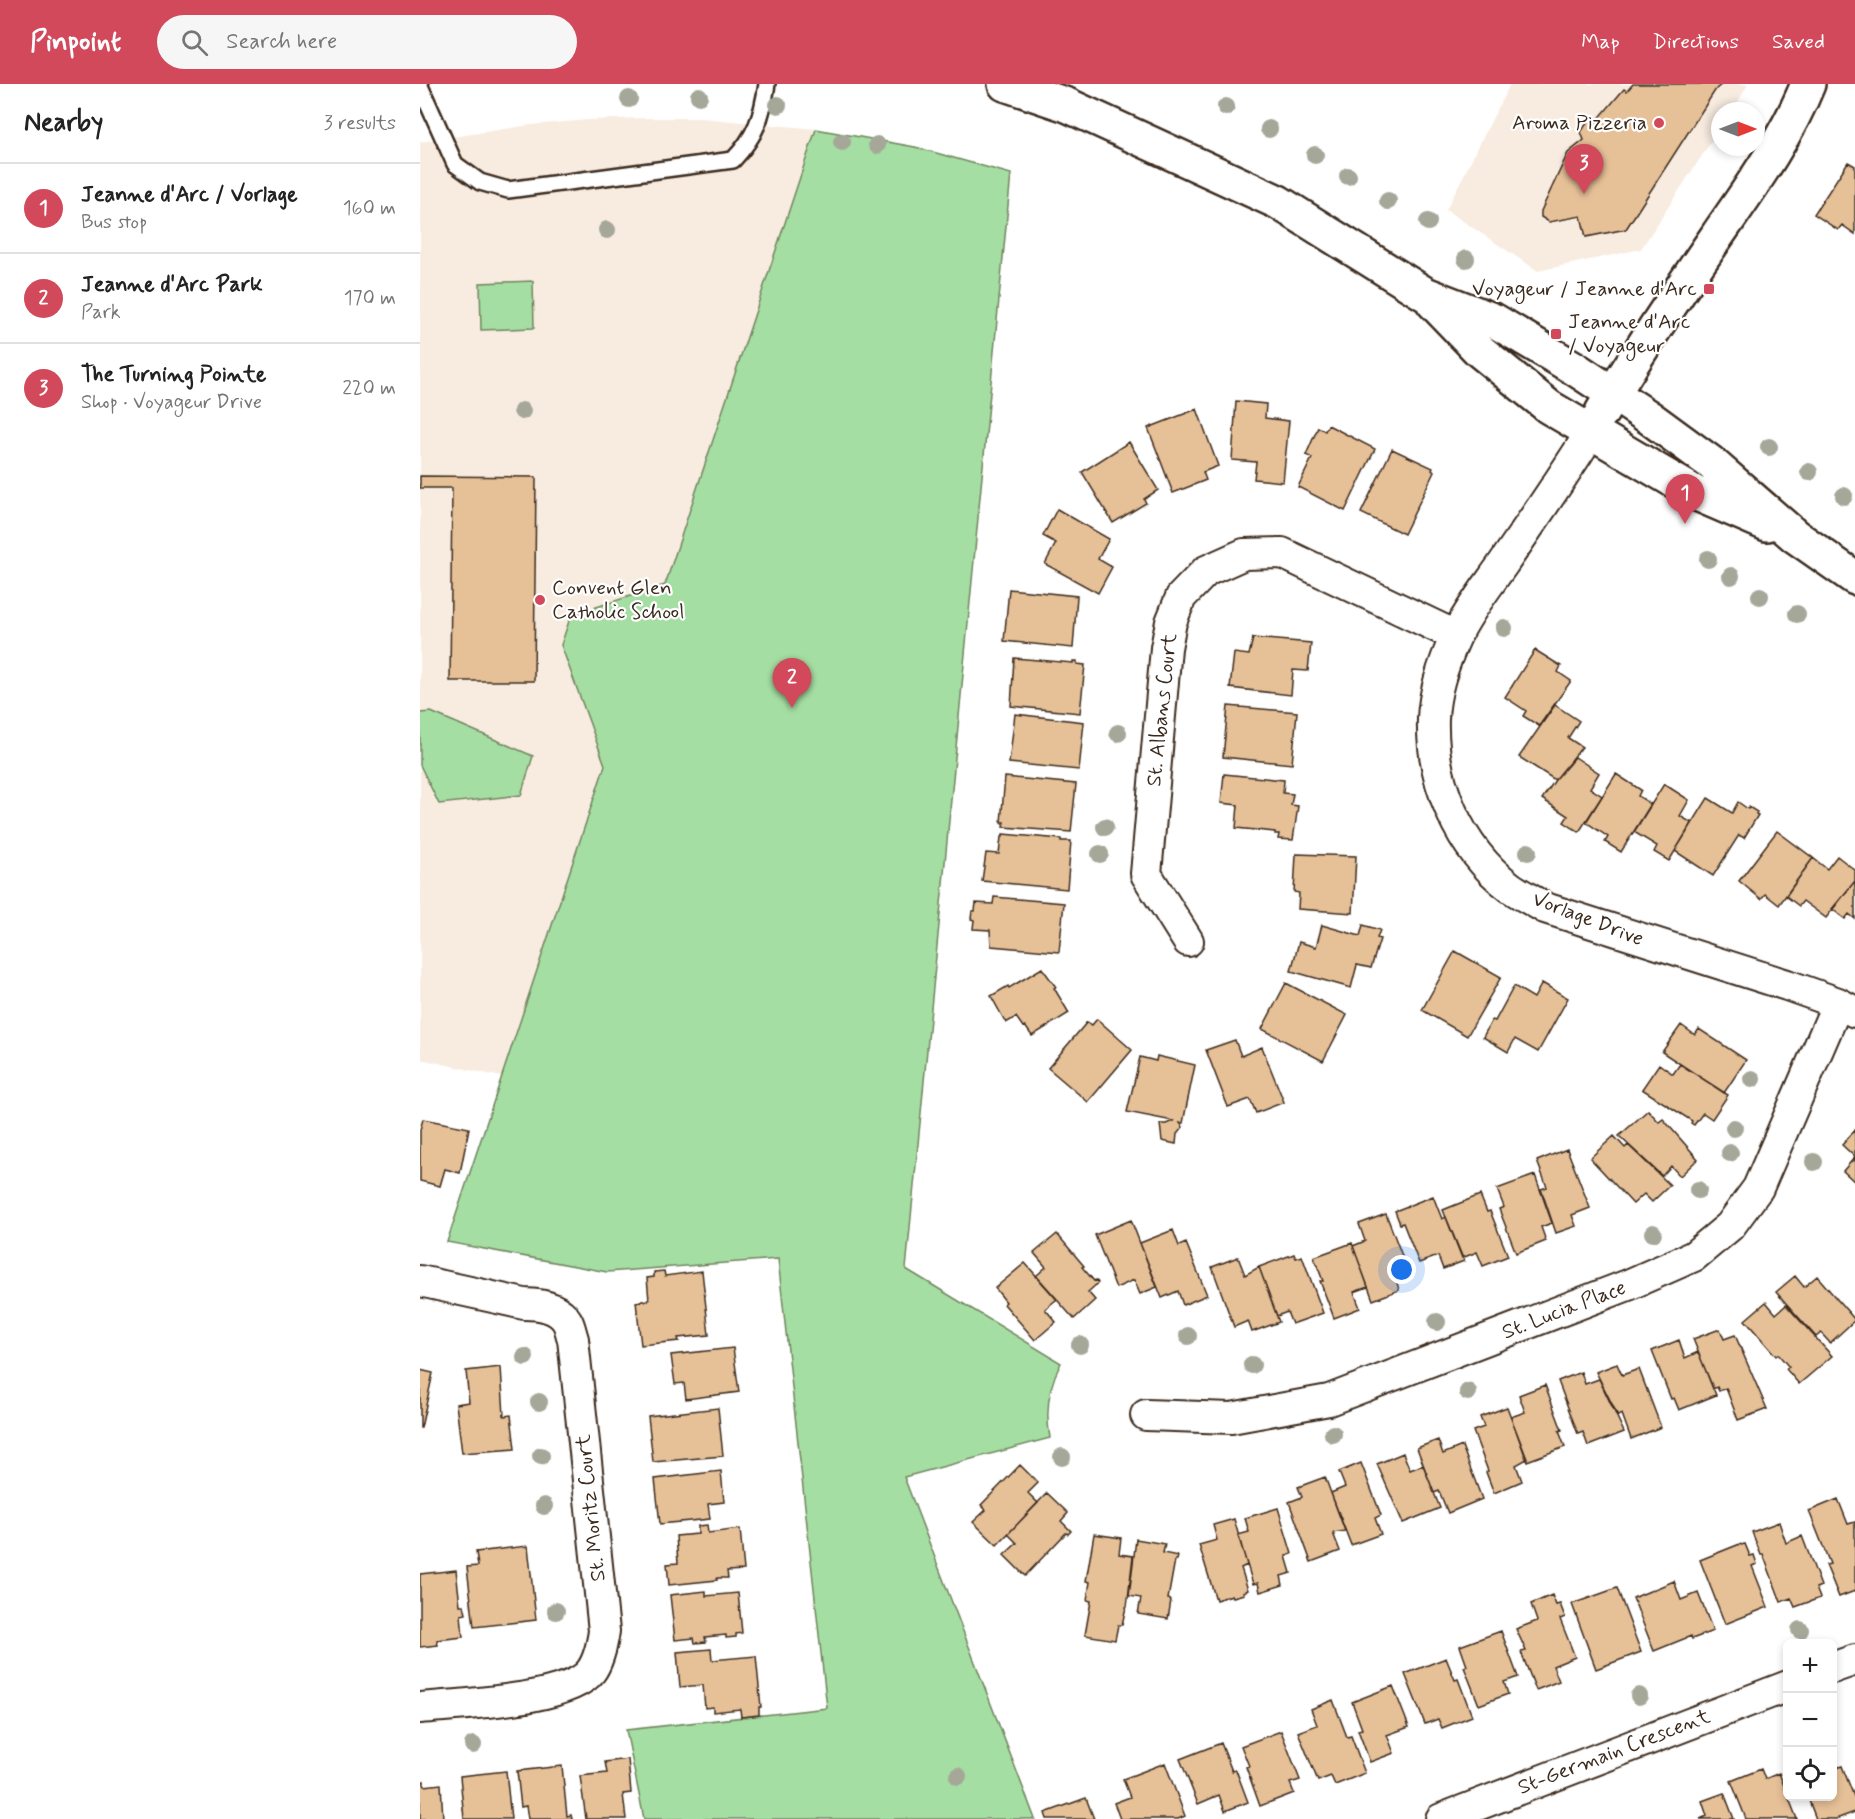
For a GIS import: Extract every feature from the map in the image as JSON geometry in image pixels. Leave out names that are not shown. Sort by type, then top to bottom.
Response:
[{"type":"main road","points":[[1005,84],[1067,105],[1278,202],[1425,294],[1495,321],[1574,368],[1710,462],[1795,536],[1855,578]]},
{"type":"main road","points":[[1591,432],[1644,343],[1761,173],[1809,84]]},
{"type":"main road","points":[[1425,294],[1480,351],[1549,406],[1695,493],[1795,536]]},
{"type":"street","name":"Vorlage Drive","points":[[1591,432],[1456,636],[1439,681],[1433,719],[1436,756],[1444,795],[1461,831],[1483,861],[1510,887],[1545,908],[1847,1007]]},
{"type":"street","name":"St. Albans Court","points":[[1188,941],[1146,874],[1166,648],[1171,622],[1181,597],[1206,571],[1244,554],[1282,553],[1456,636]]},
{"type":"street","name":"St. Lucia Place","points":[[1146,1415],[1231,1418],[1329,1401],[1628,1285],[1694,1256],[1730,1226],[1758,1188],[1847,1007]]},
{"type":"street","name":"St. Moritz Court","points":[[420,1281],[524,1304],[540,1304],[556,1310],[567,1320],[573,1339],[604,1631],[600,1652],[590,1672],[567,1687],[540,1695],[420,1708]]},
{"type":"street","points":[[1837,1667],[1855,1660]]},
{"type":"street","name":"St-Germain Crescent","points":[[1441,1819],[1783,1688]]},
{"type":"lane","points":[[420,86],[455,164],[480,182],[508,190],[733,160],[747,145],[763,112],[768,84]]},
{"type":"shaded area","points":[[1510,84],[1748,84],[1738,102],[1711,102],[1711,142],[1641,249],[1538,271],[1446,210]]},
{"type":"shaded area","name":"Convent Glen Catholic School","points":[[645,118],[702,118],[816,129],[502,1077],[420,1059],[420,142],[530,125]]},
{"type":"green space","points":[[816,129],[915,147],[1011,174],[906,1269],[1061,1363],[1053,1381],[1049,1399],[1050,1438],[904,1477],[1035,1819],[644,1819],[626,1730],[827,1708],[778,1259],[607,1272],[447,1242],[605,765],[561,645],[571,615],[665,585]]},
{"type":"green space","points":[[533,281],[534,328],[481,330],[480,283]]},
{"type":"green space","points":[[431,712],[533,756],[521,795],[439,804],[420,765],[420,713]]},
{"type":"building","points":[[1633,84],[1722,84],[1716,89],[1626,229],[1586,237],[1581,216],[1549,222],[1541,217],[1541,211],[1568,153],[1584,140],[1581,132],[1587,123],[1590,120],[1596,122],[1624,89],[1627,91]]},
{"type":"building","points":[[1848,162],[1855,166],[1855,234],[1842,225],[1838,230],[1814,214]]},
{"type":"building","points":[[1236,401],[1266,404],[1265,418],[1289,421],[1283,482],[1254,479],[1256,462],[1232,460]]},
{"type":"building","points":[[1197,409],[1218,466],[1203,472],[1206,480],[1173,493],[1148,428]]},
{"type":"building","points":[[1328,425],[1375,449],[1345,511],[1298,487],[1312,458],[1306,455],[1318,427],[1325,431]]},
{"type":"building","points":[[1129,442],[1158,490],[1144,499],[1146,503],[1113,523],[1082,472]]},
{"type":"building","points":[[1392,449],[1433,468],[1434,472],[1404,534],[1361,513]]},
{"type":"building","points":[[420,476],[536,477],[534,681],[450,681],[452,488],[420,488]]},
{"type":"building","points":[[1057,509],[1109,539],[1098,559],[1112,567],[1098,593],[1045,564],[1056,543],[1043,536]]},
{"type":"building","points":[[1009,589],[1077,596],[1073,648],[1004,641]]},
{"type":"building","points":[[1253,638],[1311,643],[1308,671],[1293,670],[1291,695],[1230,688],[1234,653],[1249,655]]},
{"type":"building","points":[[1535,650],[1561,666],[1558,672],[1571,681],[1539,726],[1523,716],[1526,711],[1505,697]]},
{"type":"building","points":[[1014,658],[1073,663],[1077,661],[1077,664],[1085,665],[1080,713],[1011,706]]},
{"type":"building","points":[[1555,705],[1579,721],[1568,738],[1582,747],[1555,780],[1519,757]]},
{"type":"building","points":[[1228,706],[1297,712],[1292,764],[1223,757]]},
{"type":"building","points":[[1015,714],[1084,722],[1079,770],[1009,763]]},
{"type":"building","points":[[1575,757],[1599,773],[1590,788],[1602,796],[1579,832],[1564,822],[1568,816],[1542,799]]},
{"type":"building","points":[[1224,774],[1284,780],[1283,793],[1293,794],[1291,805],[1298,806],[1293,840],[1278,839],[1279,834],[1275,832],[1236,828],[1238,805],[1221,803]]},
{"type":"building","points":[[1616,774],[1641,790],[1638,796],[1651,804],[1621,852],[1605,842],[1608,837],[1586,822]]},
{"type":"building","points":[[1005,777],[1076,784],[1071,832],[1003,827],[1004,822],[1001,822]]},
{"type":"building","points":[[1664,784],[1689,800],[1680,816],[1692,823],[1669,861],[1654,852],[1657,846],[1634,832]]},
{"type":"building","points":[[1708,798],[1732,813],[1738,802],[1757,812],[1758,815],[1744,838],[1739,835],[1713,876],[1675,851]]},
{"type":"building","points":[[1777,831],[1813,858],[1779,905],[1765,894],[1761,899],[1739,881]]},
{"type":"building","points":[[1003,834],[1071,841],[1067,889],[982,881],[986,853],[999,854]]},
{"type":"building","points":[[1296,854],[1356,856],[1353,913],[1298,909],[1299,893],[1294,892]]},
{"type":"building","points":[[1837,856],[1855,870],[1855,881],[1826,918],[1803,901],[1799,906],[1786,896],[1813,858],[1827,869]]},
{"type":"building","points":[[1855,881],[1855,919],[1849,914],[1845,919],[1832,909]]},
{"type":"building","points":[[994,897],[1064,903],[1059,952],[991,946],[990,930],[973,929],[974,920],[971,919],[976,903],[993,904]]},
{"type":"building","points":[[1322,925],[1360,936],[1363,925],[1380,930],[1377,938],[1380,939],[1371,968],[1357,965],[1351,988],[1291,971],[1299,942],[1316,947]]},
{"type":"building","points":[[1455,951],[1501,977],[1467,1036],[1422,1010]]},
{"type":"building","points":[[1042,968],[1056,987],[1054,988],[1069,1013],[1032,1036],[1016,1017],[1006,1023],[991,996]]},
{"type":"building","points":[[1286,983],[1347,1015],[1323,1061],[1262,1029]]},
{"type":"building","points":[[1542,983],[1568,998],[1538,1052],[1515,1039],[1508,1052],[1483,1037],[1492,1020],[1495,1021],[1514,986],[1534,998]]},
{"type":"building","points":[[1097,1019],[1132,1050],[1088,1102],[1048,1068],[1087,1022],[1092,1025]]},
{"type":"building","points":[[1681,1025],[1695,1035],[1699,1029],[1746,1060],[1724,1093],[1662,1052]]},
{"type":"building","points":[[1235,1040],[1241,1056],[1262,1047],[1284,1102],[1256,1113],[1250,1099],[1228,1107],[1206,1050]]},
{"type":"building","points":[[1157,1056],[1195,1065],[1183,1123],[1180,1123],[1183,1127],[1177,1134],[1176,1144],[1162,1141],[1160,1124],[1173,1121],[1127,1112],[1140,1057],[1156,1061]]},
{"type":"building","points":[[1659,1064],[1673,1074],[1680,1064],[1728,1095],[1712,1119],[1703,1113],[1694,1125],[1692,1121],[1642,1089]]},
{"type":"building","points":[[1648,1110],[1659,1122],[1663,1119],[1698,1159],[1680,1176],[1671,1166],[1662,1176],[1619,1136]]},
{"type":"building","points":[[423,1119],[469,1128],[460,1173],[445,1169],[440,1186],[420,1181],[420,1130]]},
{"type":"building","points":[[1855,1130],[1855,1157],[1842,1145]]},
{"type":"building","points":[[1614,1136],[1625,1148],[1628,1145],[1670,1185],[1652,1202],[1644,1194],[1633,1204],[1590,1158]]},
{"type":"building","points":[[1567,1149],[1590,1208],[1572,1215],[1576,1226],[1556,1233],[1541,1189],[1547,1187],[1537,1161]]},
{"type":"building","points":[[1855,1157],[1855,1182],[1843,1171]]},
{"type":"building","points":[[1535,1175],[1552,1223],[1541,1227],[1546,1241],[1516,1253],[1499,1209],[1504,1207],[1497,1189]]},
{"type":"building","points":[[1480,1195],[1487,1212],[1490,1211],[1508,1256],[1483,1266],[1477,1252],[1462,1258],[1443,1210]]},
{"type":"building","points":[[1433,1196],[1442,1219],[1446,1217],[1464,1261],[1443,1269],[1438,1256],[1419,1263],[1403,1223],[1400,1224],[1395,1211]]},
{"type":"building","points":[[1386,1214],[1409,1274],[1396,1279],[1399,1290],[1373,1300],[1353,1246],[1365,1241],[1359,1224]]},
{"type":"building","points":[[1131,1220],[1157,1287],[1140,1294],[1134,1280],[1116,1288],[1095,1235]]},
{"type":"building","points":[[1173,1230],[1179,1246],[1186,1243],[1207,1295],[1183,1305],[1178,1291],[1162,1298],[1140,1243]]},
{"type":"building","points":[[1057,1234],[1084,1266],[1082,1267],[1098,1283],[1088,1292],[1095,1300],[1074,1319],[1036,1276],[1046,1267],[1034,1253]]},
{"type":"building","points":[[1352,1243],[1368,1287],[1354,1292],[1360,1308],[1334,1318],[1314,1257]]},
{"type":"building","points":[[1294,1254],[1296,1258],[1302,1256],[1323,1313],[1292,1324],[1287,1312],[1277,1316],[1259,1267]]},
{"type":"building","points":[[1238,1257],[1245,1275],[1259,1267],[1279,1322],[1252,1332],[1248,1321],[1234,1327],[1212,1267]]},
{"type":"building","points":[[1025,1263],[1057,1299],[1045,1309],[1056,1322],[1035,1340],[1004,1304],[1006,1302],[995,1288]]},
{"type":"building","points":[[664,1271],[665,1276],[702,1271],[709,1335],[641,1345],[636,1302],[649,1300],[647,1278],[654,1277],[654,1272]]},
{"type":"building","points":[[1795,1276],[1804,1287],[1817,1276],[1855,1320],[1830,1343],[1821,1333],[1816,1337],[1776,1292]]},
{"type":"building","points":[[1766,1302],[1776,1314],[1786,1305],[1832,1356],[1799,1384],[1786,1369],[1789,1367],[1778,1354],[1776,1356],[1745,1320]]},
{"type":"building","points":[[1720,1329],[1724,1339],[1735,1335],[1767,1409],[1738,1420],[1726,1388],[1719,1391],[1717,1387],[1713,1389],[1693,1339]]},
{"type":"building","points":[[1679,1340],[1685,1358],[1698,1352],[1716,1395],[1679,1410],[1674,1398],[1671,1399],[1652,1351]]},
{"type":"building","points":[[733,1348],[739,1392],[686,1399],[684,1383],[675,1384],[671,1355]]},
{"type":"building","points":[[1617,1364],[1622,1375],[1639,1369],[1661,1427],[1631,1439],[1622,1414],[1618,1416],[1596,1372]]},
{"type":"building","points":[[501,1367],[504,1416],[511,1415],[515,1449],[462,1453],[456,1404],[469,1402],[466,1371]]},
{"type":"building","points":[[420,1370],[433,1373],[421,1428],[420,1428]]},
{"type":"building","points":[[1581,1372],[1585,1384],[1599,1379],[1624,1432],[1588,1446],[1583,1432],[1578,1434],[1558,1381]]},
{"type":"building","points":[[1545,1385],[1562,1430],[1559,1431],[1565,1447],[1527,1461],[1511,1417],[1525,1412],[1519,1395]]},
{"type":"building","points":[[1507,1407],[1527,1459],[1516,1465],[1522,1481],[1494,1493],[1473,1431],[1484,1427],[1480,1417]]},
{"type":"building","points":[[718,1408],[723,1456],[653,1462],[648,1416]]},
{"type":"building","points":[[1438,1440],[1443,1454],[1462,1446],[1482,1499],[1448,1513],[1439,1491],[1434,1493],[1417,1448]]},
{"type":"building","points":[[1403,1453],[1410,1470],[1423,1465],[1440,1508],[1403,1523],[1377,1464]]},
{"type":"building","points":[[1361,1463],[1381,1515],[1375,1518],[1381,1534],[1351,1545],[1331,1493],[1345,1487],[1339,1472]]},
{"type":"building","points":[[1020,1465],[1038,1483],[1028,1493],[1038,1503],[997,1545],[973,1522],[986,1510],[981,1505]]},
{"type":"building","points":[[721,1471],[724,1502],[708,1504],[710,1519],[660,1524],[655,1479]]},
{"type":"building","points":[[1325,1477],[1345,1531],[1333,1533],[1340,1551],[1311,1562],[1289,1502],[1302,1497],[1298,1487]]},
{"type":"building","points":[[1047,1493],[1068,1513],[1061,1521],[1071,1531],[1066,1533],[1025,1576],[1004,1555],[1017,1543],[1008,1534]]},
{"type":"building","points":[[1838,1499],[1848,1524],[1855,1522],[1855,1591],[1839,1597],[1826,1565],[1830,1564],[1809,1511]]},
{"type":"building","points":[[1278,1508],[1292,1554],[1286,1556],[1291,1573],[1281,1576],[1283,1585],[1260,1592],[1258,1583],[1253,1584],[1238,1535],[1249,1532],[1245,1518]]},
{"type":"building","points":[[1234,1519],[1247,1565],[1241,1568],[1248,1590],[1243,1592],[1244,1594],[1216,1600],[1199,1545],[1217,1540],[1213,1525]]},
{"type":"building","points":[[1779,1522],[1786,1543],[1802,1536],[1821,1586],[1816,1588],[1820,1598],[1795,1607],[1791,1598],[1781,1602],[1752,1532]]},
{"type":"building","points":[[707,1525],[708,1533],[740,1529],[744,1570],[727,1571],[728,1578],[669,1585],[667,1564],[678,1563],[676,1536],[698,1534],[698,1526]]},
{"type":"building","points":[[1094,1534],[1121,1538],[1119,1554],[1133,1556],[1127,1607],[1122,1625],[1118,1625],[1115,1640],[1085,1635],[1091,1601],[1087,1600],[1090,1582],[1086,1581]]},
{"type":"building","points":[[1136,1539],[1165,1544],[1163,1553],[1178,1556],[1175,1560],[1168,1599],[1171,1600],[1168,1619],[1138,1614],[1141,1598],[1129,1596]]},
{"type":"building","points":[[1745,1544],[1750,1556],[1754,1555],[1757,1564],[1752,1566],[1768,1607],[1725,1624],[1700,1560]]},
{"type":"building","points":[[528,1546],[536,1620],[474,1627],[467,1567],[478,1566],[476,1552]]},
{"type":"building","points":[[456,1570],[460,1605],[464,1605],[466,1614],[461,1615],[463,1637],[437,1640],[438,1645],[420,1647],[420,1574]]},
{"type":"building","points":[[1674,1581],[1681,1600],[1698,1593],[1713,1631],[1692,1639],[1691,1636],[1654,1651],[1633,1598]]},
{"type":"building","points":[[1617,1588],[1641,1652],[1596,1669],[1572,1604]]},
{"type":"building","points":[[706,1591],[706,1596],[738,1593],[742,1633],[736,1634],[736,1637],[726,1638],[726,1635],[705,1637],[706,1642],[695,1643],[694,1638],[675,1640],[670,1595]]},
{"type":"building","points":[[1552,1595],[1556,1605],[1560,1604],[1565,1617],[1560,1619],[1575,1657],[1553,1666],[1559,1681],[1536,1690],[1521,1652],[1526,1651],[1516,1629],[1537,1621],[1531,1604]]},
{"type":"building","points":[[1501,1631],[1518,1677],[1504,1682],[1508,1694],[1479,1705],[1464,1667],[1467,1666],[1460,1646]]},
{"type":"building","points":[[711,1649],[712,1660],[756,1656],[761,1707],[759,1707],[759,1715],[741,1717],[740,1709],[713,1712],[713,1707],[705,1708],[703,1685],[680,1687],[677,1652]]},
{"type":"building","points":[[1446,1658],[1455,1680],[1458,1679],[1472,1716],[1442,1728],[1438,1719],[1425,1724],[1405,1674]]},
{"type":"building","points":[[1393,1686],[1409,1727],[1387,1735],[1394,1753],[1370,1762],[1358,1730],[1362,1729],[1352,1702]]},
{"type":"building","points":[[1333,1700],[1347,1737],[1351,1736],[1365,1773],[1335,1785],[1331,1776],[1318,1781],[1298,1732],[1317,1725],[1311,1709]]},
{"type":"building","points":[[1281,1731],[1300,1780],[1290,1783],[1294,1793],[1260,1806],[1241,1746]]},
{"type":"building","points":[[1221,1743],[1232,1771],[1236,1770],[1248,1802],[1225,1811],[1219,1795],[1198,1804],[1180,1759]]},
{"type":"building","points":[[628,1759],[631,1793],[623,1794],[626,1819],[586,1819],[580,1776],[607,1773],[605,1762]]},
{"type":"building","points":[[1165,1763],[1185,1816],[1178,1819],[1120,1819],[1114,1803],[1130,1797],[1123,1779]]},
{"type":"building","points":[[562,1766],[567,1816],[571,1815],[572,1819],[528,1819],[526,1806],[521,1807],[517,1771]]},
{"type":"building","points":[[1842,1766],[1855,1799],[1855,1812],[1836,1819],[1816,1819],[1809,1801],[1837,1801],[1837,1768]]},
{"type":"building","points":[[1761,1769],[1765,1779],[1779,1773],[1783,1783],[1783,1801],[1790,1801],[1797,1819],[1746,1819],[1731,1781]]},
{"type":"building","points":[[506,1771],[511,1819],[464,1819],[460,1776]]},
{"type":"building","points":[[424,1781],[424,1786],[441,1784],[443,1819],[420,1819],[420,1782]]},
{"type":"building","points":[[1724,1793],[1734,1819],[1700,1819],[1707,1816],[1702,1801]]},
{"type":"building","points":[[1086,1798],[1094,1819],[1047,1819],[1045,1813]]},
{"type":"place","name":"Aroma Pizzeria","points":[[1659,123]]},
{"type":"place","name":"The Turning Pointe","points":[[1584,194]]},
{"type":"place","name":"Voyageur / Jeanne d'Arc","points":[[1709,289]]},
{"type":"place","name":"Jeanne d'Arc / Voyageur","points":[[1556,334]]},
{"type":"place","name":"Jeanne d'Arc / Vorlage","points":[[1685,524]]},
{"type":"place","name":"Convent Glen Catholic School","points":[[540,600]]},
{"type":"place","name":"Jeanne d'Arc Park","points":[[792,708]]}]
